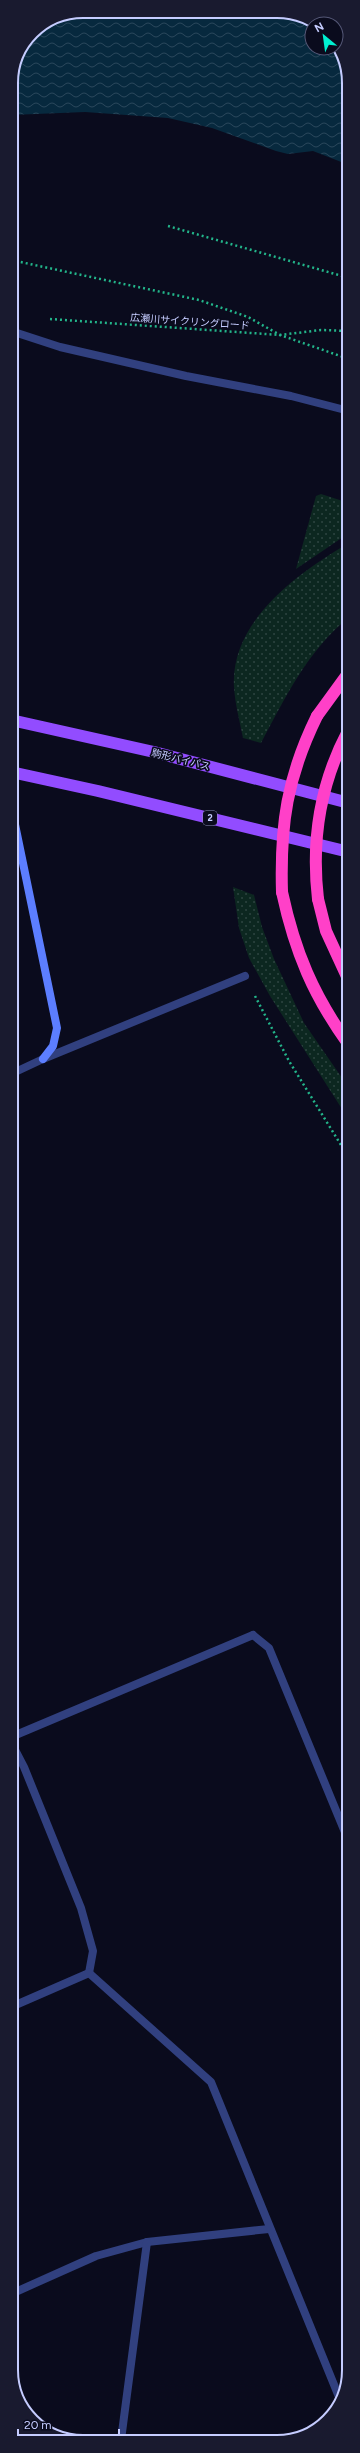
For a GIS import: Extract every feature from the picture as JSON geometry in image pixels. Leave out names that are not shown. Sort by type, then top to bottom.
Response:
[{"type":"highway","points":[[342,682],[317,716],[294,769],[282,828],[282,892],[292,934],[304,967],[318,996],[342,1034]]},
{"type":"highway","points":[[342,742],[335,756],[326,782],[320,809],[314,866],[318,899],[326,931],[342,966]]},
{"type":"main road","name":"駒形バイパス","points":[[18,722],[154,752],[342,801]]},
{"type":"main road","name":"2","points":[[18,774],[98,791],[342,850]]},
{"type":"street","points":[[18,333],[60,346],[171,373],[291,396],[342,409]]},
{"type":"street","points":[[18,838],[58,1028],[53,1046],[44,1059]]},
{"type":"street","points":[[18,1071],[244,976]]},
{"type":"street","points":[[18,1734],[253,1635],[269,1648],[342,1825]]},
{"type":"street","points":[[18,1755],[81,1908],[93,1951],[89,1973]]},
{"type":"street","points":[[18,2004],[89,1973]]},
{"type":"street","points":[[89,1973],[211,2082],[269,2229],[338,2394]]},
{"type":"street","points":[[18,2291],[96,2256],[147,2242],[269,2229]]},
{"type":"street","points":[[122,2435],[147,2242]]},
{"type":"path","points":[[168,226],[342,276]]},
{"type":"path","points":[[18,261],[199,300],[248,317],[280,335],[342,357]]},
{"type":"path","name":"広瀬川サイクリングロード","points":[[45,319],[280,335],[321,330],[342,331]]},
{"type":"path","points":[[244,976],[289,1061],[342,1147]]},
{"type":"green space","points":[[321,494],[342,501],[342,538],[296,569],[316,496]]},
{"type":"green space","points":[[342,547],[342,624],[309,660],[289,692],[261,743],[243,738],[236,706],[234,687],[236,663],[243,641],[255,620],[271,601],[309,568]]},
{"type":"green space","points":[[233,887],[254,895],[262,927],[274,959],[304,1023],[342,1078],[342,1109],[270,996],[249,958],[239,928]]},
{"type":"water","points":[[277,18],[294,20],[304,24],[304,56],[336,56],[339,62],[342,79],[342,162],[313,151],[288,154],[276,151],[212,128],[168,118],[85,112],[18,115],[19,70],[23,58],[37,37],[58,23],[70,19]]}]
